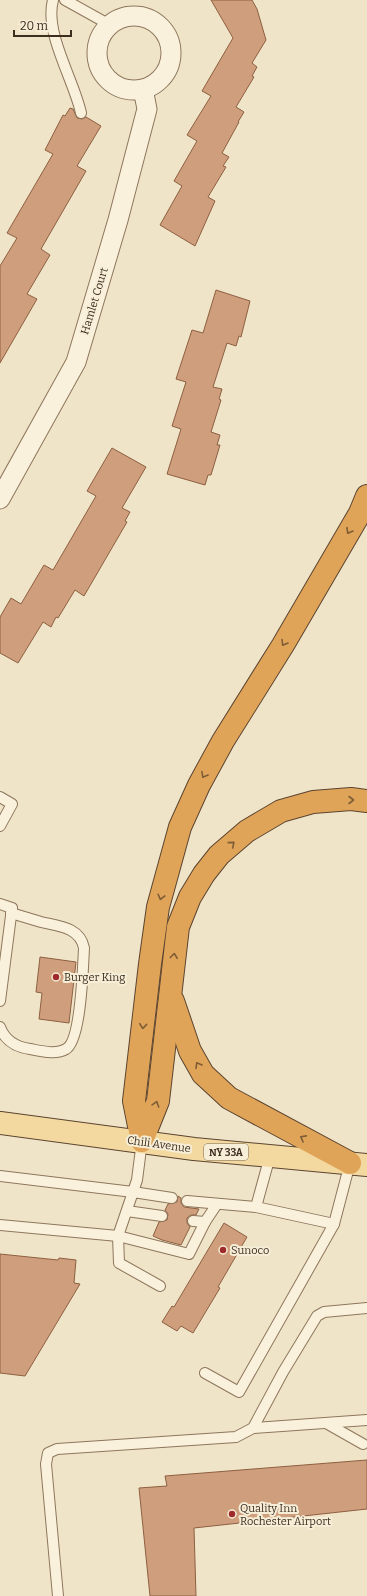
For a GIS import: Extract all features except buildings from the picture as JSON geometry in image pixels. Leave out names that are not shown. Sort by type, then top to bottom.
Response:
[{"type":"highway","points":[[142,1141],[134,1101],[150,964],[158,907],[180,827],[198,785],[223,741],[287,638],[360,513],[367,496]]},
{"type":"highway","points":[[142,1141],[158,1101],[178,927],[190,897],[204,874],[220,854],[247,831],[281,811],[313,802],[351,799],[367,800]]},
{"type":"highway","points":[[171,995],[190,1051],[203,1074],[229,1098],[358,1164]]},
{"type":"main road","name":"Chili Avenue","points":[[0,1123],[194,1148],[358,1164]]},
{"type":"street","points":[[126,17],[144,17],[156,22],[164,31],[170,42],[172,54],[169,66],[163,76],[154,84],[143,89],[131,90],[119,87],[109,80],[101,70],[97,58],[98,46],[102,34],[110,25],[126,17]]},
{"type":"street","name":"Hamlet Court","points":[[0,499],[76,362],[118,220],[147,108],[143,89]]},
{"type":"lane","points":[[53,0],[50,10],[56,38],[70,82],[78,100],[80,113]]},
{"type":"lane","points":[[65,0],[110,25]]},
{"type":"lane","points":[[0,797],[12,804],[0,826]]},
{"type":"lane","points":[[0,904],[12,908],[0,1001]]},
{"type":"lane","points":[[0,1027],[6,1038],[18,1048],[56,1052],[65,1050],[72,1046],[77,1026],[84,948],[82,941],[76,934],[63,926],[11,913]]},
{"type":"lane","points":[[142,1141],[137,1180],[118,1236],[119,1264],[160,1286]]},
{"type":"lane","points":[[256,1207],[270,1156]]},
{"type":"lane","points":[[205,1373],[239,1392],[334,1224],[358,1164]]},
{"type":"lane","points":[[0,1176],[172,1198]]},
{"type":"lane","points":[[187,1201],[256,1207],[334,1224]]},
{"type":"lane","points":[[0,1225],[118,1236],[189,1254],[205,1222],[217,1204]]},
{"type":"lane","points":[[127,1211],[162,1216]]},
{"type":"lane","points":[[193,1221],[205,1222]]},
{"type":"lane","points":[[253,1428],[283,1372],[317,1316],[324,1312],[367,1308]]},
{"type":"lane","points":[[58,1596],[46,1464],[48,1453],[57,1449],[236,1437],[253,1428],[367,1420]]},
{"type":"lane","points":[[326,1423],[363,1444]]},
{"type":"place","name":"Burger King","points":[[56,977]]},
{"type":"place","name":"Sunoco","points":[[223,1250]]},
{"type":"place","name":"Quality Inn Rochester Airport","points":[[232,1514]]}]
